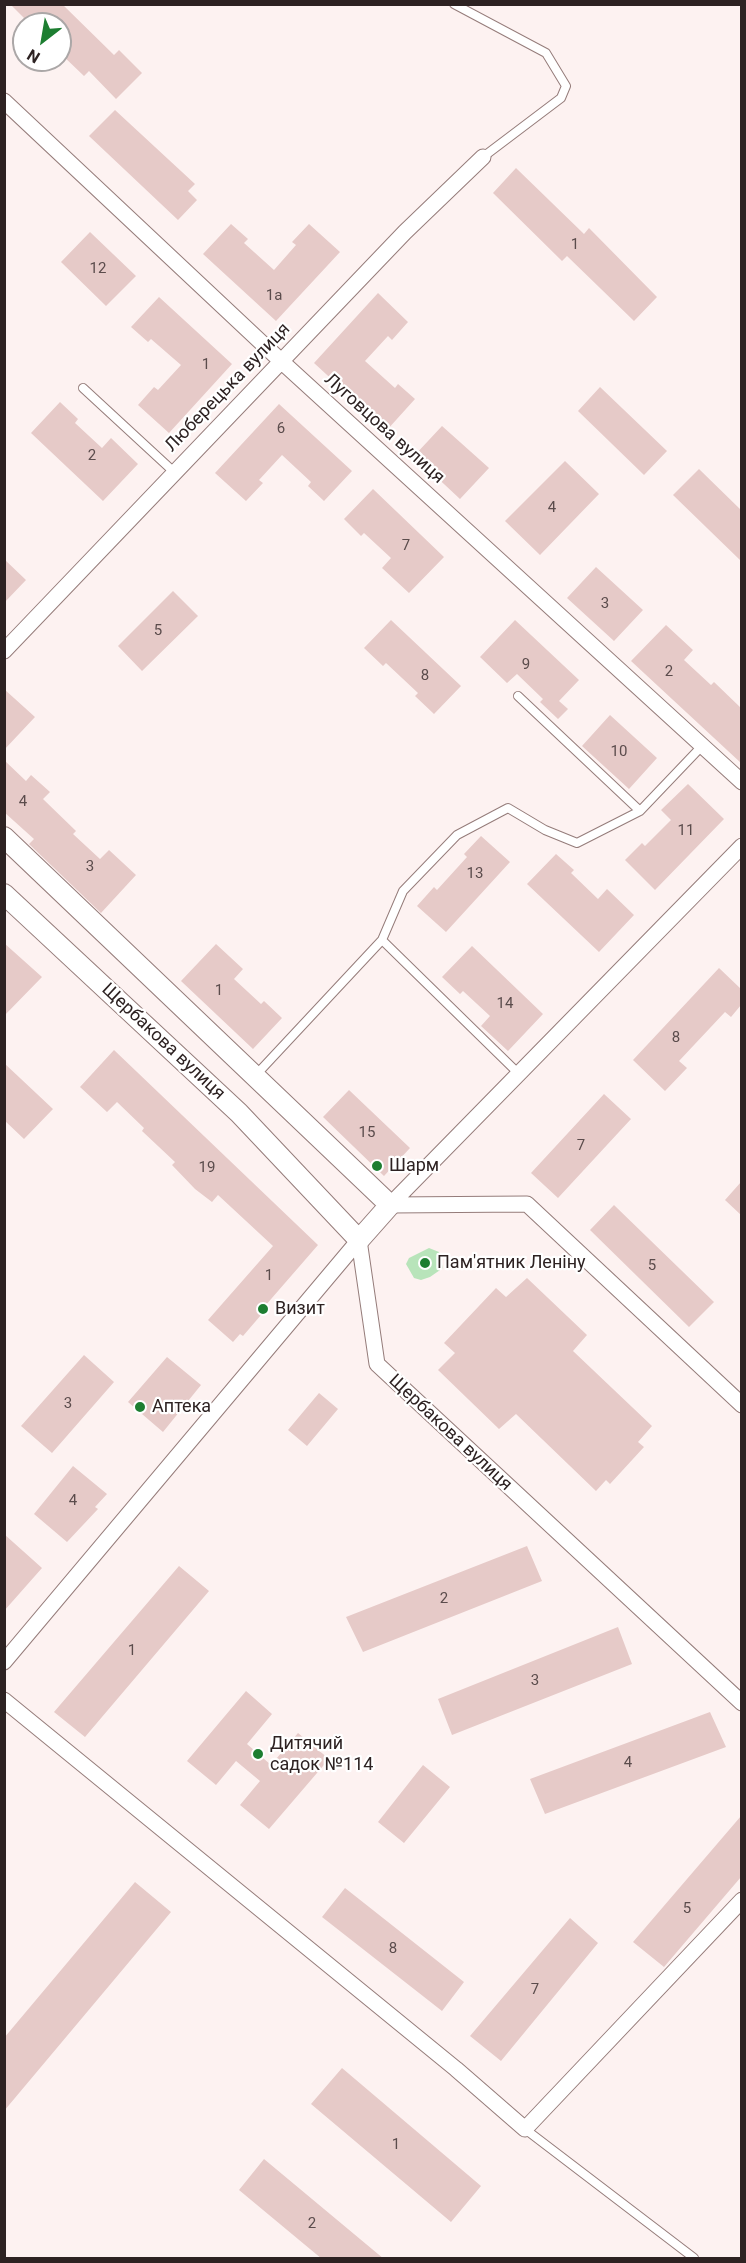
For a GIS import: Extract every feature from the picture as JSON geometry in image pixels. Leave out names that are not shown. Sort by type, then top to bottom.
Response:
[{"type":"street","name":"Луговцова вулиця","points":[[4,101],[280,361],[741,782]]},
{"type":"street","name":"Люберецька вулиця","points":[[4,651],[405,232],[483,157]]},
{"type":"street","points":[[4,837],[390,1205],[527,1204],[741,1405]]},
{"type":"street","points":[[4,1662],[390,1205],[741,846]]},
{"type":"street","name":"Щербакова вулиця","points":[[4,894],[239,1113],[359,1240],[377,1364],[741,1703]]},
{"type":"street","points":[[4,1700],[456,2069],[525,2129],[741,1900]]},
{"type":"lane","points":[[454,4],[546,53],[566,86],[561,98],[483,157]]},
{"type":"lane","points":[[83,388],[174,471]]},
{"type":"lane","points":[[518,696],[640,811]]},
{"type":"lane","points":[[255,1076],[382,940],[403,891],[457,835],[508,808],[545,830],[578,843],[640,811],[702,746]]},
{"type":"lane","points":[[382,940],[519,1074]]},
{"type":"lane","points":[[525,2129],[694,2259]]},
{"type":"green space","points":[[429,1248],[439,1252],[443,1268],[430,1277],[421,1280],[414,1278],[406,1264],[409,1258]]},
{"type":"building","points":[[10,4],[62,4],[70,12],[18,12]]},
{"type":"building","points":[[72,14],[114,55],[119,50],[142,73],[116,99],[89,71],[84,76],[72,64]]},
{"type":"building","points":[[115,110],[195,184],[188,191],[197,200],[178,220],[89,136]]},
{"type":"building","points":[[516,168],[584,234],[589,228],[657,297],[634,321],[567,256],[562,261],[493,193]]},
{"type":"building","points":[[231,224],[248,239],[244,243],[274,270],[296,245],[292,242],[309,224],[340,252],[276,321],[203,254]]},
{"type":"building","points":[[90,232],[136,276],[106,306],[61,262]]},
{"type":"building","points":[[378,293],[408,322],[392,340],[388,336],[365,361],[395,388],[398,384],[415,399],[387,430],[314,363]]},
{"type":"building","points":[[159,297],[232,364],[169,433],[138,405],[154,387],[158,390],[181,365],[151,339],[148,342],[131,327]]},
{"type":"building","points":[[600,387],[667,451],[644,475],[578,411]]},
{"type":"building","points":[[60,402],[78,419],[75,423],[102,448],[111,438],[138,464],[103,501],[31,433]]},
{"type":"building","points":[[279,404],[352,471],[324,501],[308,486],[311,482],[282,455],[259,480],[263,483],[246,501],[215,473]]},
{"type":"building","points":[[442,426],[489,468],[460,499],[414,456]]},
{"type":"building","points":[[565,461],[599,494],[540,555],[505,521]]},
{"type":"building","points":[[699,469],[741,510],[741,561],[673,495]]},
{"type":"building","points":[[373,489],[444,557],[409,593],[382,568],[391,558],[364,533],[361,536],[344,519]]},
{"type":"building","points":[[4,559],[26,580],[4,603]]},
{"type":"building","points":[[596,567],[643,610],[614,641],[567,598]]},
{"type":"building","points":[[173,591],[198,616],[142,671],[118,646]]},
{"type":"building","points":[[391,620],[461,686],[434,714],[415,696],[418,693],[386,663],[383,666],[364,648]]},
{"type":"building","points":[[515,620],[579,680],[559,701],[568,709],[558,719],[540,702],[543,699],[517,674],[507,683],[480,657]]},
{"type":"building","points":[[666,625],[693,650],[684,660],[711,685],[714,682],[741,708],[741,763],[631,661]]},
{"type":"building","points":[[4,689],[35,717],[4,750]]},
{"type":"building","points":[[610,715],[657,758],[629,789],[582,746]]},
{"type":"building","points":[[4,760],[26,781],[31,775],[50,792],[43,799],[76,831],[73,834],[100,859],[109,850],[136,875],[101,913],[29,844],[34,839],[4,812]]},
{"type":"building","points":[[688,784],[724,819],[655,890],[625,860],[642,843],[645,846],[671,820],[661,810]]},
{"type":"building","points":[[481,836],[510,862],[446,932],[417,906],[434,887],[437,890],[467,857],[464,854]]},
{"type":"building","points":[[556,854],[574,870],[571,873],[598,899],[607,889],[634,915],[599,952],[527,884]]},
{"type":"building","points":[[4,943],[42,977],[4,1016]]},
{"type":"building","points":[[216,944],[243,969],[234,979],[261,1004],[264,1001],[282,1018],[253,1049],[181,981]]},
{"type":"building","points":[[472,946],[543,1014],[508,1051],[481,1026],[490,1016],[463,991],[460,994],[442,977]]},
{"type":"building","points":[[719,968],[741,989],[741,1005],[731,1017],[725,1012],[679,1061],[687,1068],[665,1091],[633,1060]]},
{"type":"building","points":[[114,1050],[318,1245],[265,1306],[267,1308],[243,1336],[240,1334],[233,1342],[208,1320],[273,1246],[218,1195],[212,1202],[195,1189],[172,1165],[175,1162],[142,1131],[144,1128],[117,1102],[107,1112],[80,1087]]},
{"type":"building","points":[[4,1063],[53,1109],[24,1139],[4,1120]]},
{"type":"building","points":[[349,1090],[410,1148],[384,1176],[323,1117]]},
{"type":"building","points":[[604,1094],[631,1119],[558,1198],[531,1173]]},
{"type":"building","points":[[741,1182],[741,1215],[725,1200]]},
{"type":"building","points":[[614,1205],[714,1302],[689,1327],[590,1230]]},
{"type":"building","points":[[527,1278],[587,1335],[573,1351],[652,1426],[638,1442],[644,1447],[610,1484],[606,1480],[596,1491],[516,1414],[499,1429],[438,1370],[455,1353],[444,1343],[496,1288],[506,1297]]},
{"type":"building","points":[[84,1355],[114,1382],[52,1453],[21,1426]]},
{"type":"building","points":[[167,1357],[201,1385],[163,1432],[128,1402]]},
{"type":"building","points":[[319,1393],[338,1409],[307,1446],[288,1430]]},
{"type":"building","points":[[73,1466],[107,1494],[95,1507],[98,1509],[67,1542],[34,1514]]},
{"type":"building","points":[[4,1534],[42,1568],[4,1611]]},
{"type":"building","points":[[527,1546],[542,1581],[363,1652],[346,1617]]},
{"type":"building","points":[[179,1566],[209,1591],[85,1737],[54,1712]]},
{"type":"building","points":[[618,1627],[632,1664],[452,1735],[438,1699]]},
{"type":"building","points":[[246,1691],[272,1714],[247,1744],[271,1765],[298,1733],[329,1759],[269,1829],[240,1805],[260,1781],[236,1761],[216,1785],[187,1761]]},
{"type":"building","points":[[710,1712],[726,1747],[545,1814],[530,1779]]},
{"type":"building","points":[[423,1765],[450,1787],[404,1843],[378,1822]]},
{"type":"building","points":[[741,1816],[741,1877],[664,1967],[633,1942]]},
{"type":"building","points":[[135,1882],[171,1912],[4,2111],[4,2038]]},
{"type":"building","points":[[345,1888],[464,1982],[442,2011],[322,1917]]},
{"type":"building","points":[[570,1918],[598,1943],[501,2061],[470,2036]]},
{"type":"building","points":[[342,2068],[481,2186],[451,2222],[311,2104]]},
{"type":"building","points":[[264,2159],[384,2259],[322,2259],[239,2190]]},
{"type":"place","name":"Шарм","points":[[377,1166]]},
{"type":"place","name":"Пам'ятник Леніну","points":[[425,1263]]},
{"type":"place","name":"Визит","points":[[263,1309]]},
{"type":"place","name":"Аптека","points":[[140,1407]]},
{"type":"place","name":"Дитячий садок №114","points":[[258,1754]]}]
